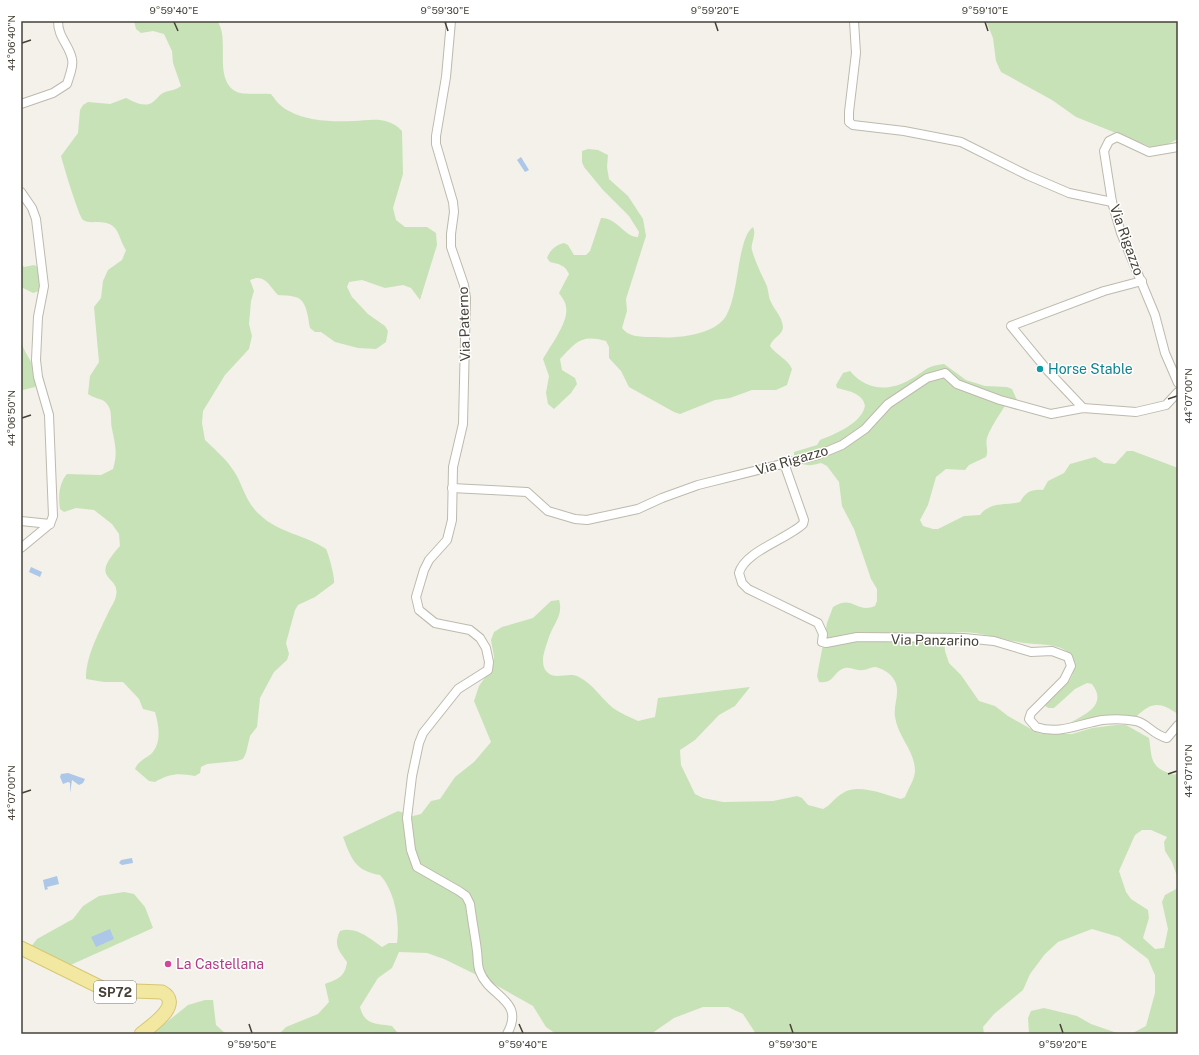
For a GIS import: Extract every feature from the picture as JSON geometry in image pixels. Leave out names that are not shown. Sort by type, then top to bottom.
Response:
[{"type":"main road","name":"SP72","points":[[21,948],[106,990],[162,992],[165,994],[169,1000],[166,1011],[141,1034]]},
{"type":"street","points":[[21,104],[53,93],[67,84],[73,60],[66,42],[58,32],[58,21]]},
{"type":"street","name":"Via Paterno","points":[[451,21],[446,77],[436,136],[439,155],[454,212],[451,248],[462,278],[466,298],[463,424],[454,467],[452,513],[449,535],[447,540],[429,560],[424,570],[419,582],[416,604],[420,610],[435,623],[470,630],[480,638],[486,648],[490,662],[488,670],[458,689],[423,733],[412,776],[407,818],[411,850],[417,867],[459,891],[466,896],[470,904],[479,971],[485,982],[503,998],[513,1016],[512,1023],[507,1034]]},
{"type":"street","points":[[854,21],[856,53],[849,122],[853,124],[904,131],[961,142],[1027,175],[1069,193],[1112,202]]},
{"type":"street","name":"Via Rigazzo","points":[[1178,147],[1148,152],[1117,137],[1109,141],[1104,151],[1112,202],[1121,233],[1142,281],[1160,330],[1165,353],[1178,384]]},
{"type":"street","points":[[21,192],[32,208],[36,220],[44,286],[38,317],[36,360],[38,377],[49,415],[53,509],[53,516],[50,524],[21,548]]},
{"type":"street","points":[[1083,408],[1048,371],[1011,326],[1104,291],[1142,281]]},
{"type":"street","name":"Via Rigazzo","points":[[452,488],[527,492],[548,511],[575,519],[587,520],[638,509],[662,498],[698,485],[818,455],[842,445],[865,429],[888,404],[928,378],[945,373],[957,384],[1000,400],[1048,414],[1083,408],[1136,412],[1166,405],[1178,392]]},
{"type":"street","name":"Via Panzarino","points":[[784,463],[804,520],[803,524],[755,554],[746,562],[739,573],[742,582],[748,589],[818,623],[823,634],[822,642],[826,643],[857,637],[964,638],[994,641],[1031,652],[1052,651],[1068,658],[1071,666],[1064,680],[1031,713],[1029,719],[1036,727],[1049,730],[1068,730],[1102,720],[1135,720],[1158,736],[1167,738],[1178,726]]},
{"type":"street","points":[[21,521],[50,524]]},
{"type":"green space","points":[[134,21],[217,21],[221,28],[223,38],[223,69],[225,78],[230,86],[237,92],[271,94],[279,104],[286,109],[311,119],[337,121],[379,120],[397,126],[402,131],[403,174],[393,208],[396,220],[405,227],[427,227],[436,233],[437,245],[420,300],[411,288],[403,285],[385,288],[362,280],[349,282],[347,287],[352,297],[368,314],[385,326],[388,331],[386,342],[376,349],[358,348],[335,342],[321,332],[315,332],[310,328],[308,314],[299,298],[278,295],[263,279],[255,278],[250,280],[254,291],[251,301],[249,324],[252,336],[249,349],[225,375],[203,411],[202,423],[205,440],[231,467],[246,496],[259,514],[275,526],[310,540],[326,549],[332,566],[334,583],[315,597],[298,605],[295,610],[286,643],[289,654],[287,660],[274,672],[260,698],[257,727],[250,736],[243,759],[207,764],[201,767],[200,773],[195,776],[175,774],[155,782],[149,781],[135,769],[140,762],[151,754],[157,745],[159,734],[155,712],[143,709],[139,699],[123,682],[104,682],[86,679],[88,661],[97,636],[116,596],[116,589],[106,572],[106,566],[120,546],[119,534],[112,524],[94,510],[76,508],[64,512],[60,509],[59,500],[62,482],[67,474],[101,475],[113,469],[116,449],[109,407],[105,402],[88,394],[90,376],[99,362],[94,307],[101,298],[103,281],[108,270],[122,260],[126,250],[117,231],[110,224],[88,222],[83,220],[75,201],[61,156],[78,133],[80,110],[83,105],[88,102],[110,104],[126,98],[140,104],[150,104],[163,93],[181,86],[173,63],[172,51],[164,34],[153,31],[141,33],[136,29]]},
{"type":"green space","points":[[986,21],[1171,21],[1178,23],[1178,139],[1164,146],[1151,147],[1076,117],[1052,100],[1001,72],[996,61],[993,38]]},
{"type":"green space","points":[[588,149],[598,150],[608,155],[607,167],[609,179],[628,196],[643,219],[646,236],[626,299],[627,311],[622,328],[629,334],[638,336],[673,337],[704,332],[721,322],[726,316],[732,303],[744,243],[748,232],[753,227],[753,254],[767,286],[770,300],[780,317],[783,327],[783,330],[770,346],[788,362],[792,369],[787,385],[776,390],[752,390],[730,398],[715,400],[680,414],[629,387],[621,371],[609,358],[609,347],[606,341],[591,338],[575,344],[560,359],[562,370],[575,378],[577,384],[571,393],[554,409],[548,404],[546,393],[549,376],[543,359],[565,320],[566,305],[559,293],[569,274],[564,267],[550,262],[547,258],[548,255],[558,245],[564,243],[568,245],[574,255],[586,255],[590,251],[601,218],[612,221],[633,236],[638,237],[639,232],[629,216],[603,190],[584,167],[582,162],[582,151]]},
{"type":"green space","points":[[21,264],[24,267],[34,265],[40,268],[41,285],[39,291],[33,293],[21,287]]},
{"type":"green space","points":[[21,341],[34,368],[36,379],[35,387],[23,390],[21,390]]},
{"type":"green space","points":[[944,364],[966,380],[985,386],[1007,387],[1012,389],[1017,400],[1006,404],[988,434],[986,443],[986,457],[969,465],[965,470],[946,469],[936,477],[928,505],[920,520],[923,526],[938,529],[964,516],[980,515],[984,511],[994,506],[1020,502],[1029,492],[1043,490],[1048,481],[1064,473],[1070,464],[1095,457],[1104,463],[1115,464],[1127,451],[1133,451],[1178,468],[1178,714],[1166,707],[1156,705],[1147,708],[1136,717],[1117,716],[1070,723],[1093,708],[1097,698],[1096,691],[1092,684],[1087,683],[1075,689],[1054,708],[1048,708],[1043,704],[1065,686],[1073,675],[1073,662],[1066,650],[1051,645],[1024,643],[981,634],[962,632],[944,635],[945,651],[949,663],[961,675],[979,701],[995,706],[1008,716],[1038,733],[1043,734],[1072,734],[1092,728],[1126,725],[1149,738],[1152,758],[1157,766],[1169,773],[1178,774],[1178,879],[1172,862],[1165,851],[1164,842],[1167,837],[1151,830],[1142,830],[1135,835],[1119,871],[1126,892],[1131,899],[1148,910],[1149,918],[1143,938],[1155,949],[1164,948],[1168,929],[1162,902],[1165,895],[1178,888],[1178,1034],[1131,1034],[1146,1026],[1155,993],[1155,975],[1148,959],[1119,937],[1092,929],[1058,942],[1045,954],[1030,974],[1023,990],[994,1014],[983,1027],[984,1034],[756,1034],[743,1014],[728,1007],[703,1007],[674,1018],[651,1034],[556,1034],[546,1027],[533,1006],[485,979],[444,959],[427,953],[399,952],[392,968],[378,978],[360,1007],[362,1013],[368,1021],[376,1024],[392,1026],[397,1032],[394,1034],[279,1034],[286,1027],[318,1014],[329,1002],[325,984],[334,981],[343,974],[347,962],[339,951],[337,944],[340,931],[357,931],[382,947],[389,943],[397,943],[397,916],[393,898],[389,889],[380,875],[359,867],[352,857],[343,837],[398,811],[413,816],[421,814],[431,801],[440,799],[455,777],[474,762],[491,742],[474,701],[479,686],[493,666],[494,657],[491,640],[494,632],[502,627],[533,618],[551,601],[559,600],[560,611],[544,652],[543,665],[547,672],[554,676],[575,675],[579,677],[589,683],[613,708],[638,721],[655,717],[658,698],[750,687],[735,706],[719,715],[695,740],[680,750],[681,765],[695,794],[703,798],[723,802],[773,801],[797,796],[802,798],[808,805],[823,809],[840,795],[849,790],[864,789],[901,799],[905,797],[913,781],[915,771],[912,757],[899,731],[895,717],[897,687],[893,678],[890,674],[880,668],[875,667],[864,670],[845,668],[828,681],[824,682],[819,682],[817,676],[827,623],[833,607],[845,602],[863,608],[875,606],[877,601],[877,589],[871,579],[854,529],[842,506],[839,482],[827,466],[821,463],[810,465],[800,463],[794,458],[794,452],[817,445],[820,440],[847,428],[863,412],[865,406],[864,402],[858,395],[837,388],[836,385],[843,373],[850,371],[864,383],[871,386],[887,387],[903,383],[929,368]]},
{"type":"green space","points":[[124,892],[134,894],[145,907],[153,928],[66,967],[30,948],[37,939],[73,919],[83,906],[99,896]]},
{"type":"green space","points":[[205,1000],[213,1000],[216,1025],[226,1034],[152,1034],[188,1005]]},
{"type":"green space","points":[[1044,1008],[1077,1016],[1091,1024],[1120,1034],[1029,1034],[1028,1018],[1031,1011]]},
{"type":"water","points":[[521,157],[529,170],[525,172],[517,160]]},
{"type":"water","points":[[31,567],[42,572],[40,577],[29,572]]},
{"type":"water","points":[[68,773],[85,779],[83,783],[79,785],[72,780],[70,793],[70,783],[68,782],[63,784],[60,777],[61,774]]},
{"type":"water","points":[[132,858],[133,863],[122,865],[119,863],[121,860]]},
{"type":"water","points":[[57,876],[59,884],[47,887],[48,889],[45,890],[43,880]]},
{"type":"water","points":[[110,929],[114,939],[96,947],[91,937]]},
{"type":"place","name":"Horse Stable","points":[[1040,369]]},
{"type":"place","name":"La Castellana","points":[[168,964]]}]
